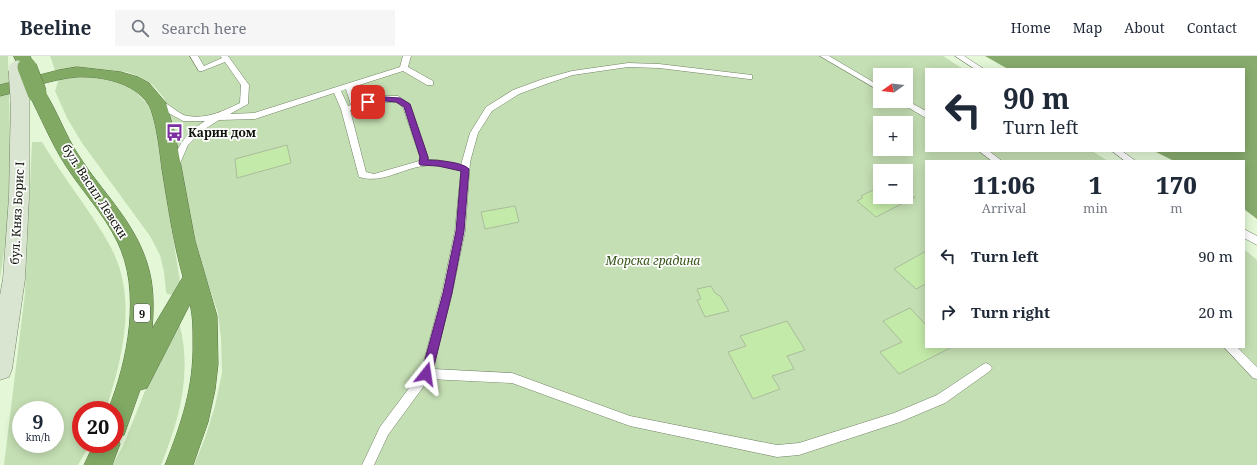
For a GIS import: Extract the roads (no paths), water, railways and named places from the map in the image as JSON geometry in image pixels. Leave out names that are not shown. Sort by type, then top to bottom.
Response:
[{"type":"highway","points":[[0,91],[59,75],[78,72],[93,73],[121,77],[132,81],[143,87],[157,103],[166,134],[184,241],[205,316],[206,364],[202,390],[195,422],[179,465]]},
{"type":"highway","name":"бул. Васил Левски","points":[[29,96],[72,160],[111,214],[129,243],[138,268],[142,284],[143,308],[140,337],[132,374],[123,401]]},
{"type":"highway","points":[[124,407],[174,311],[194,276]]},
{"type":"highway","points":[[98,465],[103,453]]},
{"type":"main road","name":"бул. Княз Борис I","points":[[0,369],[14,279],[19,197],[29,96],[21,62]]},
{"type":"lane","points":[[173,175],[180,150],[190,136],[215,119],[244,104],[245,85],[225,58],[202,69],[194,56]]},
{"type":"lane","points":[[404,68],[407,56]]},
{"type":"lane","points":[[824,56],[873,85]]},
{"type":"lane","points":[[959,56],[978,68]]},
{"type":"lane","points":[[368,465],[384,431],[426,374],[447,293],[460,231],[465,169],[474,133],[489,109],[516,92],[546,81],[572,73],[628,65],[659,66],[749,77]]},
{"type":"lane","points":[[157,103],[186,120],[215,119],[255,116],[349,87],[404,68],[430,83]]},
{"type":"lane","points":[[349,87],[356,106]]},
{"type":"lane","points":[[337,90],[345,109],[362,175],[374,177],[423,163],[438,163],[465,169]]},
{"type":"lane","points":[[345,109],[385,99],[398,99],[407,106],[424,157],[423,163]]},
{"type":"lane","points":[[913,108],[925,114]]},
{"type":"lane","points":[[984,152],[996,160]]},
{"type":"lane","points":[[1118,152],[1130,160]]},
{"type":"lane","points":[[1245,234],[1257,242]]},
{"type":"lane","points":[[1231,348],[1257,374]]},
{"type":"lane","points":[[426,374],[512,378],[630,421],[777,451],[799,449],[896,418],[941,399],[986,368]]},
{"type":"place","name":"Карин дом","points":[[175,132]]},
{"type":"park label","name":"Морска градина","points":[[653,260]]}]
